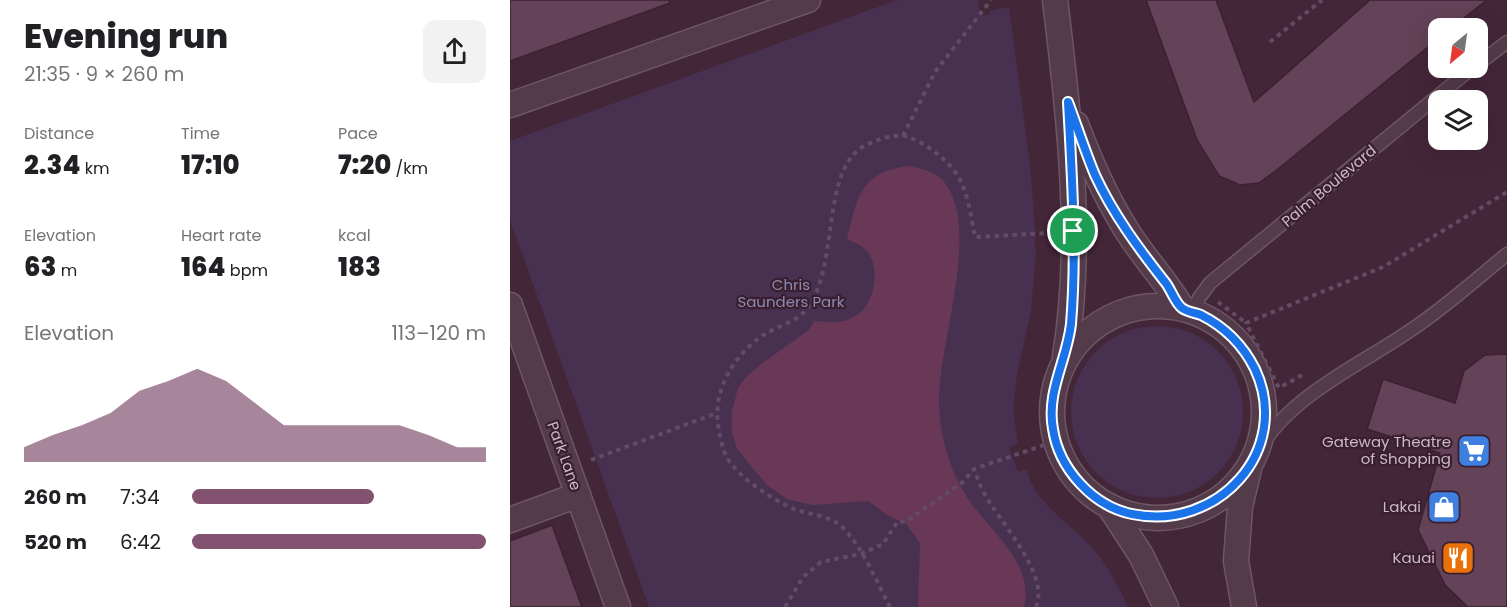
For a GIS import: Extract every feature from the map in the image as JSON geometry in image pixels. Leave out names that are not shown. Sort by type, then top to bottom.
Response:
[{"type":"street","points":[[510,105],[808,0]]},
{"type":"street","points":[[1055,0],[1068,102],[1073,231],[1071,325],[1065,358],[1056,381],[1051,405],[1053,430],[1060,453],[1072,474],[1089,492],[1110,506],[1148,517],[1187,514],[1223,496],[1252,461]]},
{"type":"street","points":[[1068,102],[1096,176],[1131,237],[1193,304],[1231,334],[1245,351],[1256,371],[1262,391],[1264,413],[1262,435],[1252,461],[1240,507],[1236,561],[1244,607]]},
{"type":"street","points":[[1065,358],[1090,329],[1124,310],[1193,304]]},
{"type":"street","name":"Park Lane","points":[[510,305],[618,607]]},
{"type":"street","points":[[510,520],[578,495]]},
{"type":"street","points":[[1110,506],[1141,555],[1166,607]]},
{"type":"lane","points":[[1488,56],[1507,42]]},
{"type":"lane","name":"Palm Boulevard","points":[[1193,304],[1210,283],[1460,78]]},
{"type":"lane","points":[[1252,461],[1274,426],[1294,408],[1421,323],[1507,254]]},
{"type":"path","points":[[903,136],[935,72],[991,0]]},
{"type":"path","points":[[1270,42],[1322,0]]},
{"type":"path","points":[[890,607],[861,554],[843,528],[825,518],[794,509],[767,494],[746,478],[727,457],[718,429],[716,400],[727,373],[749,345],[802,314],[811,303],[820,282],[830,236],[835,194],[845,168],[860,149],[882,138],[903,136],[932,151],[956,173],[967,203],[975,237],[1073,231]]},
{"type":"path","points":[[1193,304],[1246,323],[1383,267],[1507,192]]},
{"type":"path","points":[[1246,323],[1279,388],[1308,371]]},
{"type":"path","points":[[569,469],[717,413]]},
{"type":"path","points":[[785,607],[803,577],[821,562],[861,554],[883,544],[898,521],[905,522],[963,482],[974,469],[1056,441]]},
{"type":"path","points":[[974,469],[982,490],[1034,572],[1040,598],[1036,607]]},
{"type":"green space","name":"Chris Saunders Park","points":[[897,0],[978,0],[980,16],[990,14],[989,11],[1009,7],[1030,165],[1036,251],[1031,311],[1017,375],[1013,410],[1018,444],[1009,447],[1018,472],[1027,469],[1037,493],[1095,551],[1105,564],[1128,607],[649,607],[510,220],[510,141]]},
{"type":"green space","points":[[1157,326],[1190,332],[1205,340],[1218,351],[1229,364],[1237,379],[1243,412],[1237,445],[1229,460],[1218,473],[1205,484],[1190,492],[1157,498],[1124,492],[1109,484],[1096,473],[1085,460],[1077,445],[1071,412],[1077,379],[1085,364],[1096,351],[1109,340],[1124,332]]},
{"type":"shaded area","points":[[909,166],[933,173],[945,183],[955,204],[959,230],[959,260],[940,383],[939,407],[944,441],[954,474],[965,494],[1016,560],[1025,590],[1024,607],[918,607],[920,543],[906,524],[889,516],[868,501],[812,505],[787,499],[767,485],[737,449],[732,433],[732,411],[738,388],[746,377],[809,330],[814,321],[847,320],[860,313],[866,306],[873,288],[874,268],[867,251],[847,239],[854,210],[871,180],[893,169]]},
{"type":"building","points":[[510,0],[669,0],[670,3],[510,61]]},
{"type":"building","points":[[1146,0],[1216,0],[1254,102],[1370,0],[1487,0],[1464,18],[1428,18],[1428,47],[1259,183],[1240,185],[1219,176],[1197,140]]},
{"type":"building","name":"Gateway Theatre of Shopping","points":[[1507,354],[1507,607],[1468,607],[1445,585],[1418,530],[1440,453],[1367,429],[1383,379],[1455,403],[1464,371],[1485,355]]},
{"type":"building","points":[[552,525],[582,607],[510,607],[510,541]]},
{"type":"place","name":"Gateway Theatre of Shopping","points":[[1474,451]]},
{"type":"place","name":"Lakai","points":[[1444,507]]},
{"type":"place","name":"Kauai","points":[[1458,558]]},
{"type":"route","points":[[1068,102],[1096,176],[1131,237],[1170,288],[1182,308],[1194,311],[1213,321],[1231,334],[1245,351],[1256,371],[1262,391],[1264,413],[1262,435],[1255,456],[1237,483],[1206,507],[1187,514],[1168,517],[1148,517],[1128,513],[1110,506],[1089,492],[1072,474],[1060,453],[1053,430],[1051,405],[1056,381],[1065,358],[1071,325],[1073,231],[1068,102]]}]
